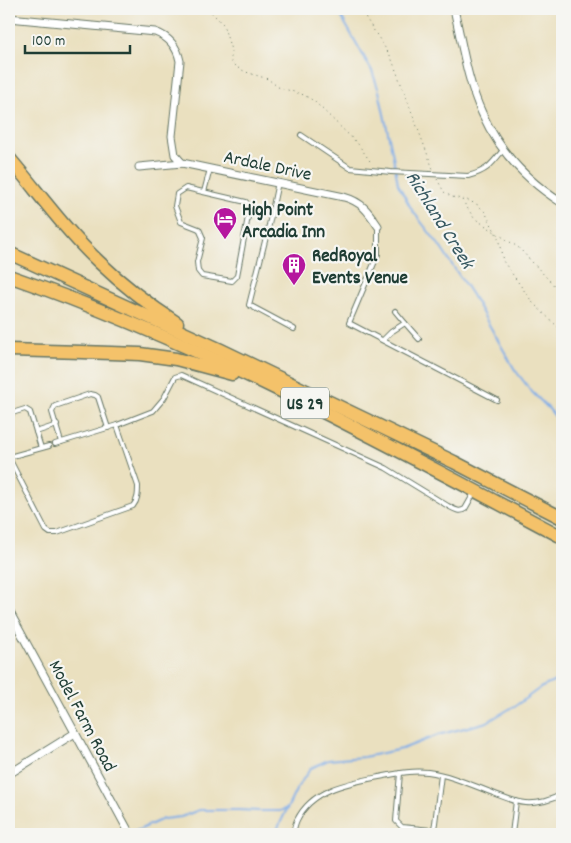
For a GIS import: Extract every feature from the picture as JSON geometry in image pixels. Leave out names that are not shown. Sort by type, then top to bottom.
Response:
[{"type":"highway","points":[[9,158],[98,262],[160,312],[180,325],[203,336],[221,350]]},
{"type":"highway","name":"US 29","points":[[9,253],[221,350],[454,462],[562,518]]},
{"type":"highway","name":"US 29","points":[[9,276],[131,322],[281,390],[562,537]]},
{"type":"highway","points":[[9,350],[140,354],[176,360],[256,380]]},
{"type":"street","points":[[454,9],[475,95],[495,138],[516,166],[533,182],[562,203]]},
{"type":"street","points":[[9,18],[162,34],[175,46],[180,61],[172,136],[175,155],[182,163]]},
{"type":"street","name":"Ardale Drive","points":[[139,167],[182,163],[351,199],[366,209],[378,226]]},
{"type":"street","name":"Model Farm Road","points":[[9,611],[130,834]]},
{"type":"street","points":[[9,774],[75,733]]},
{"type":"lane","points":[[300,136],[350,168],[403,173],[468,176],[480,174],[490,166],[503,150]]},
{"type":"lane","points":[[204,192],[210,169]]},
{"type":"lane","points":[[278,182],[249,305],[294,329]]},
{"type":"lane","points":[[186,188],[204,192],[246,202],[250,206],[237,276],[232,281],[202,276],[198,271],[197,262],[203,238],[199,229],[181,222],[175,206],[177,194],[186,188]]},
{"type":"lane","points":[[378,226],[378,254],[349,323],[497,400]]},
{"type":"lane","points":[[396,311],[419,338]]},
{"type":"lane","points":[[383,340],[405,323]]},
{"type":"lane","points":[[55,444],[117,426],[153,411],[164,398],[175,377],[181,375],[386,468],[448,506],[458,510],[465,509],[476,491]]},
{"type":"lane","points":[[61,442],[52,412],[55,406],[92,394],[98,398],[108,428]]},
{"type":"lane","points":[[9,414],[25,409],[30,412],[41,448]]},
{"type":"lane","points":[[36,432],[57,425]]},
{"type":"lane","points":[[48,446],[9,458],[46,530],[50,533],[57,533],[135,504],[138,496],[138,486],[117,426]]},
{"type":"lane","points":[[293,834],[297,821],[304,809],[325,792],[344,784],[405,772],[428,772],[457,779],[510,800],[526,803],[554,799],[562,794]]},
{"type":"lane","points":[[400,773],[396,822],[402,827],[431,830],[434,828],[435,823],[441,775]]},
{"type":"lane","points":[[512,834],[516,801]]},
{"type":"path","points":[[156,9],[184,12],[207,9],[223,24],[231,50],[231,63],[246,72],[268,79],[278,87],[304,95],[314,102],[358,144],[376,171]]},
{"type":"path","points":[[461,199],[474,218],[519,248],[562,294]]},
{"type":"waterway","name":"Richland Creek","points":[[337,9],[372,71],[379,91],[398,184],[412,210],[439,245],[472,295],[515,370],[562,425]]},
{"type":"waterway","points":[[275,834],[297,788],[311,768],[328,760],[364,757],[402,749],[438,735],[487,722],[518,704],[540,688],[562,678]]},
{"type":"waterway","points":[[134,832],[163,819],[181,817],[199,810],[280,811],[287,808]]},
{"type":"place","name":"High Point Arcadia Inn","points":[[225,240]]},
{"type":"place","name":"RedRoyal Events Venue","points":[[294,286]]}]
